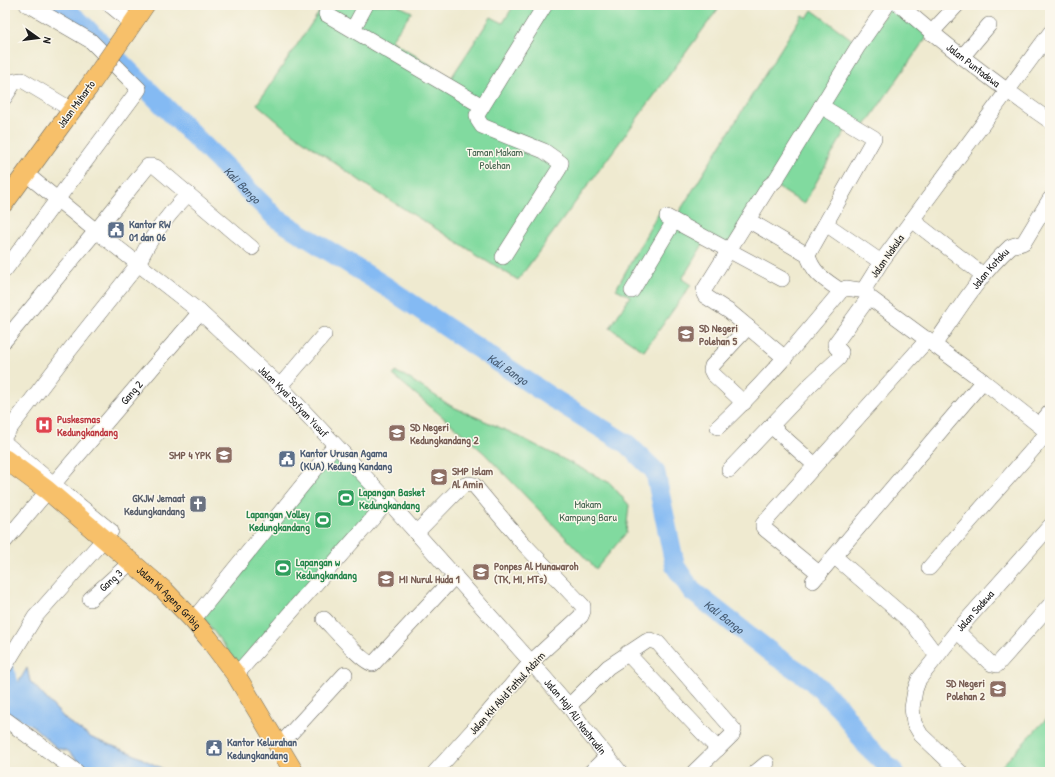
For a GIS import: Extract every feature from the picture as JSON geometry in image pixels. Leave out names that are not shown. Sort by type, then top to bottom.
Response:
[{"type":"main road","name":"Jalan Muharto","points":[[5,202],[88,88],[145,5]]},
{"type":"main road","name":"Jalan Ki Ageng Gribig","points":[[5,459],[48,490],[164,590],[193,620],[236,675],[294,772]]},
{"type":"street","points":[[5,270],[139,89],[91,41],[27,5]]},
{"type":"street","points":[[110,5],[130,27]]},
{"type":"street","points":[[353,29],[366,5]]},
{"type":"street","points":[[503,257],[559,169],[561,163],[544,151],[482,126],[477,115],[545,5]]},
{"type":"street","points":[[784,358],[730,312],[704,294],[704,290],[769,186],[775,180],[857,48],[886,5]]},
{"type":"street","name":"Jalan Puntadewa","points":[[900,5],[931,33],[962,57],[1006,91],[1050,121]]},
{"type":"street","points":[[931,33],[957,5]]},
{"type":"street","points":[[326,14],[482,106]]},
{"type":"street","points":[[962,57],[989,24]]},
{"type":"street","name":"Jalan Nakula","points":[[771,426],[811,384],[839,358],[841,352],[835,344],[867,294],[866,286],[881,262],[1050,33]]},
{"type":"street","points":[[5,96],[16,81],[22,80],[72,110]]},
{"type":"street","points":[[807,254],[826,224],[874,138],[821,106]]},
{"type":"street","points":[[5,340],[148,166],[156,167],[252,248]]},
{"type":"street","name":"Jalan Kyai Sofyan Yusuf","points":[[25,173],[96,231],[200,312],[280,386],[388,501],[531,662]]},
{"type":"street","points":[[5,436],[65,356],[139,263],[142,253],[163,223],[188,194]]},
{"type":"street","name":"Jalan Kotaku","points":[[835,557],[817,578],[763,527],[763,524],[815,465],[931,342],[983,275],[1011,246],[1024,242],[1050,199]]},
{"type":"street","points":[[632,291],[670,219],[782,279]]},
{"type":"street","points":[[748,220],[807,254],[814,270],[820,277],[841,291]]},
{"type":"street","points":[[912,220],[983,275]]},
{"type":"street","points":[[826,224],[881,262]]},
{"type":"street","points":[[718,427],[744,403],[841,291],[846,288],[867,294],[984,381],[1046,431]]},
{"type":"street","name":"Gang 2","points":[[5,541],[200,312]]},
{"type":"street","points":[[744,403],[711,370],[712,366],[748,327]]},
{"type":"street","points":[[280,386],[324,335]]},
{"type":"street","points":[[937,656],[913,624],[835,557],[984,381]]},
{"type":"street","points":[[929,568],[1046,431],[1050,412]]},
{"type":"street","points":[[729,470],[771,426],[815,465]]},
{"type":"street","points":[[5,443],[111,531],[35,617],[5,666]]},
{"type":"street","points":[[193,620],[335,445]]},
{"type":"street","name":"Jalan KH Abid Fathul Adzim","points":[[416,533],[462,486],[468,484],[474,485],[521,541],[583,606],[581,616],[531,662],[482,721],[435,772]]},
{"type":"street","points":[[236,675],[388,501]]},
{"type":"street","name":"Jalan Sadewa","points":[[1050,526],[957,631],[988,662],[997,665],[1050,605]]},
{"type":"street","name":"Gang 3","points":[[90,599],[131,562]]},
{"type":"street","points":[[324,619],[359,655],[368,663],[374,664],[455,576]]},
{"type":"street","points":[[957,631],[919,679],[914,690],[912,715],[920,735],[960,772]]},
{"type":"street","points":[[568,706],[608,667],[647,641],[650,640],[658,643],[732,726],[734,733],[694,772]]},
{"type":"street","points":[[627,654],[718,749]]},
{"type":"street","name":"Jalan Haji Ali Nashrudin","points":[[531,662],[620,772]]},
{"type":"street","points":[[279,746],[345,674]]},
{"type":"street","points":[[5,719],[77,772]]},
{"type":"street","points":[[591,772],[607,756]]},
{"type":"green space","name":"Taman Makam Polehan","points":[[324,5],[397,5],[412,12],[391,40],[451,78],[491,17],[503,23],[514,5],[721,5],[518,280],[369,187],[284,127],[257,104]]},
{"type":"green space","points":[[892,5],[928,35],[862,130],[849,124],[804,204],[769,182],[728,245],[708,236],[682,279],[691,285],[644,351],[610,328],[630,296],[616,289],[660,210],[676,217],[802,15],[807,18],[812,10],[861,46]]},
{"type":"green space","name":"Makam Kampung Baru","points":[[396,372],[405,376],[451,406],[512,433],[610,483],[629,505],[626,533],[596,569],[484,453],[393,375]]},
{"type":"green space","points":[[336,454],[381,503],[238,664],[202,616]]},
{"type":"green space","points":[[1050,715],[1050,772],[998,772],[997,771]]},
{"type":"water","points":[[27,668],[30,681],[67,721],[92,738],[131,753],[167,772],[90,772],[68,751],[57,748],[26,720],[5,713],[5,705]]},
{"type":"waterway","name":"Kali Bango","points":[[59,5],[78,20],[276,218],[385,286],[549,396],[627,444],[655,471],[675,566],[692,591],[774,655],[810,679],[840,708],[866,745],[894,772]]},
{"type":"waterway","points":[[5,672],[14,695],[20,705],[30,714]]},
{"type":"place","name":"Kantor RW 01 dan 06","points":[[116,230]]},
{"type":"place","name":"SD Negeri Polehan 5","points":[[686,334]]},
{"type":"place","name":"Puskesmas Kedungkandang","points":[[44,425]]},
{"type":"place","name":"SD Negeri Kedungkandang 2","points":[[397,433]]},
{"type":"place","name":"SMP 4 YPK","points":[[224,455]]},
{"type":"place","name":"Kantor Urusan Agama (KUA) Kedung Kandang","points":[[287,459]]},
{"type":"place","name":"SMP Islam Al Amin","points":[[439,477]]},
{"type":"place","name":"Lapangan Basket Kedungkandang","points":[[346,498]]},
{"type":"place","name":"GKJW Jemaat Kedungkandang","points":[[198,504]]},
{"type":"place","name":"Lapangan Volley Kedungkandang","points":[[323,520]]},
{"type":"place","name":"Lapangan w Kedungkandang","points":[[283,568]]},
{"type":"place","name":"Ponpes Al Munawaroh (TK, MI, MTs)","points":[[481,572]]},
{"type":"place","name":"MI Nurul Huda 1","points":[[386,579]]},
{"type":"place","name":"SD Negeri Polehan 2","points":[[998,689]]},
{"type":"place","name":"Kantor Kelurahan Kedungkandang","points":[[214,748]]}]
